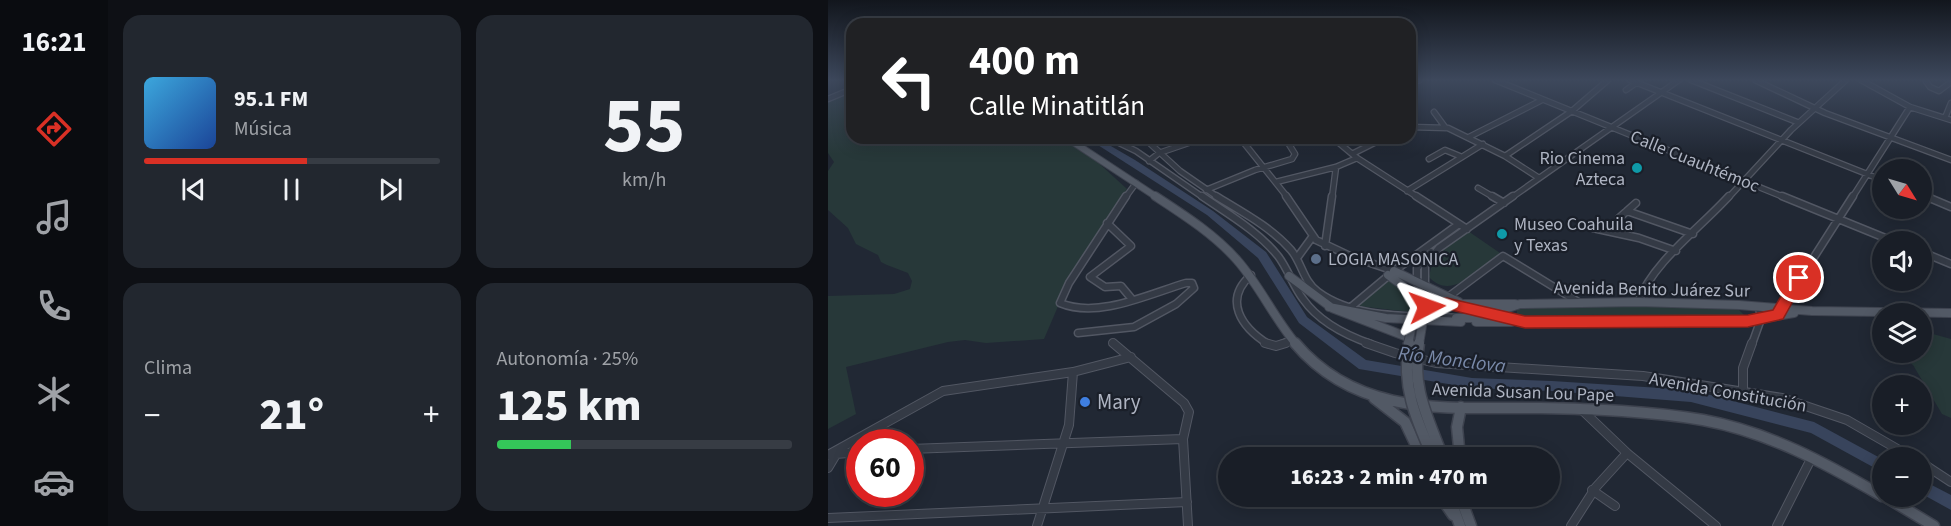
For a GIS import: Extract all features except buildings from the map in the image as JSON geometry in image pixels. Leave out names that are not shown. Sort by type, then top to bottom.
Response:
[{"type":"main road","name":"Avenida Susan Lou Pape","points":[[1076,144],[1205,230],[1251,275],[1292,340],[1323,371],[1370,395],[1411,404],[1581,409],[1634,413],[1735,428],[1770,439],[1812,457],[1872,490]]},
{"type":"main road","points":[[1391,273],[1421,284],[1464,305],[1517,305],[1512,314],[1521,321]]},
{"type":"main road","points":[[1391,273],[1419,310]]},
{"type":"main road","points":[[1289,276],[1329,308],[1410,338]]},
{"type":"main road","points":[[1421,284],[1416,383],[1439,447]]},
{"type":"main road","name":"Avenida Benito Juárez Sur","points":[[1493,314],[1517,305],[1638,302],[1739,305],[1779,312],[1951,313]]},
{"type":"main road","name":"Avenida Benito Juárez Sur","points":[[1419,310],[1434,303],[1464,305],[1521,321],[1748,321],[1779,312]]},
{"type":"main road","points":[[1456,318],[1464,315],[1464,305]]},
{"type":"main road","points":[[1739,305],[1752,313],[1753,317],[1748,321]]},
{"type":"main road","points":[[1329,308],[1386,318],[1521,321]]},
{"type":"main road","points":[[1419,310],[1410,338],[1405,367],[1408,394],[1429,447]]},
{"type":"main road","points":[[1456,318],[1475,319],[1493,314]]},
{"type":"main road","points":[[1370,395],[1405,422],[1417,447]]},
{"type":"main road","points":[[1458,447],[1457,439],[1461,407]]},
{"type":"main road","points":[[1450,507],[1461,520],[1471,526]]},
{"type":"main road","name":"Avenida Susan Lou Pape","points":[[1902,507],[1934,526]]},
{"type":"street","points":[[1472,139],[1534,105]]},
{"type":"street","name":"Calle Cuauhtémoc","points":[[1554,105],[1872,233]]},
{"type":"street","points":[[1505,156],[1579,105]]},
{"type":"street","points":[[1417,268],[1425,257],[1643,105]]},
{"type":"street","points":[[1689,105],[1872,176]]},
{"type":"street","points":[[1753,105],[1797,122]]},
{"type":"street","points":[[1805,105],[1951,160]]},
{"type":"street","points":[[1638,302],[1642,291],[1676,251],[1779,140],[1816,105]]},
{"type":"street","points":[[1906,105],[1951,120]]},
{"type":"street","points":[[1945,118],[1950,105]]},
{"type":"street","points":[[1779,312],[1910,107]]},
{"type":"street","points":[[1434,112],[1445,127]]},
{"type":"street","points":[[1416,127],[1445,127],[1483,144],[1539,178]]},
{"type":"street","name":"Avenida Constitución","points":[[1122,144],[1252,231],[1272,250],[1289,276],[1296,292],[1326,322],[1351,337],[1395,353],[1436,363],[1643,376],[1743,390],[1782,398],[1829,412],[1894,447]]},
{"type":"street","points":[[1151,144],[1206,190],[1254,219],[1286,246],[1297,258],[1309,285],[1331,300],[1351,307],[1395,314],[1456,318]]},
{"type":"street","points":[[1149,161],[1161,153],[1186,144]]},
{"type":"street","points":[[1245,144],[1276,182],[1313,236],[1325,246],[1391,273]]},
{"type":"street","points":[[1206,190],[1294,157],[1294,152],[1289,144]]},
{"type":"street","points":[[1340,144],[1407,191],[1467,229]]},
{"type":"street","points":[[1276,182],[1336,166],[1373,144]]},
{"type":"street","points":[[1407,191],[1483,144]]},
{"type":"street","points":[[1429,159],[1444,150],[1462,158]]},
{"type":"street","points":[[1325,246],[1336,166]]},
{"type":"street","points":[[1078,333],[1134,327],[1188,296],[1194,286],[1186,283],[1131,298],[1077,309],[1062,306],[1060,300],[1078,269],[1136,183]]},
{"type":"street","points":[[1478,188],[1504,203]]},
{"type":"street","points":[[1932,199],[1951,207]]},
{"type":"street","points":[[1620,218],[1636,203]]},
{"type":"street","points":[[1627,211],[1693,234]]},
{"type":"street","points":[[1090,277],[1131,246],[1107,223]]},
{"type":"street","points":[[1351,307],[1391,273],[1459,224]]},
{"type":"street","points":[[1593,228],[1639,238],[1676,251]]},
{"type":"street","points":[[1297,258],[1313,236]]},
{"type":"street","points":[[1421,284],[1425,265],[1439,248]]},
{"type":"street","points":[[1418,253],[1417,268],[1421,284]]},
{"type":"street","points":[[1448,297],[1504,256],[1581,303]]},
{"type":"street","points":[[1932,256],[1951,264]]},
{"type":"street","points":[[1078,269],[1105,287],[1121,286],[1131,298]]},
{"type":"street","points":[[1251,275],[1238,289],[1234,301],[1239,312],[1254,332],[1268,344],[1277,345],[1292,340]]},
{"type":"street","points":[[1743,390],[1743,368],[1761,319],[1759,307]]},
{"type":"street","points":[[1113,343],[1184,403],[1190,416],[1183,439],[1188,526]]},
{"type":"street","points":[[828,468],[834,453],[937,393],[955,388],[1073,372],[1131,357]]},
{"type":"street","points":[[1037,526],[1065,442],[1072,413],[1073,372]]},
{"type":"street","points":[[1581,409],[1627,453],[1716,526]]},
{"type":"street","points":[[924,448],[1183,439]]},
{"type":"street","points":[[1571,526],[1604,474],[1627,453]]},
{"type":"street","points":[[1778,526],[1812,457]]},
{"type":"street","points":[[1932,470],[1951,482]]},
{"type":"street","points":[[1592,490],[1615,506]]},
{"type":"street","points":[[828,518],[1186,502]]},
{"type":"shaded area","points":[[828,105],[846,105],[846,144],[1071,144],[1092,157],[1127,189],[1068,283],[1044,339],[986,343],[965,340],[948,342],[846,367],[856,414],[828,429],[828,296],[894,294],[910,289],[912,281],[908,273],[881,262],[878,255],[856,244],[848,228],[828,210],[828,171],[834,162],[828,153]]},
{"type":"shaded area","points":[[1468,231],[1500,253],[1466,280],[1447,286],[1438,284],[1429,277],[1433,258]]},
{"type":"shaded area","points":[[1387,280],[1391,280],[1404,291],[1412,304],[1410,312],[1358,306]]},
{"type":"shaded area","points":[[1536,307],[1736,307],[1744,315],[1742,318],[1522,319],[1517,315],[1517,309]]},
{"type":"shaded area","points":[[1932,334],[1951,339],[1951,418],[1942,414],[1932,397],[1932,375],[1919,375],[1910,363],[1932,363]]},
{"type":"waterway","name":"Río Monclova","points":[[1101,144],[1210,213],[1262,255],[1303,320],[1363,365],[1472,383],[1691,396],[1814,428],[1872,460]]},
{"type":"waterway","name":"Río Monclova","points":[[1932,493],[1951,503]]},
{"type":"place","name":"Rio Cinema Azteca","points":[[1637,168]]},
{"type":"place","name":"Museo Coahuila y Texas","points":[[1502,234]]},
{"type":"place","name":"LOGIA MASONICA","points":[[1316,259]]},
{"type":"place","name":"Mary","points":[[1085,402]]},
{"type":"route","points":[[1427,307],[1434,303],[1447,303],[1525,322],[1748,321],[1778,315],[1799,278]]}]
